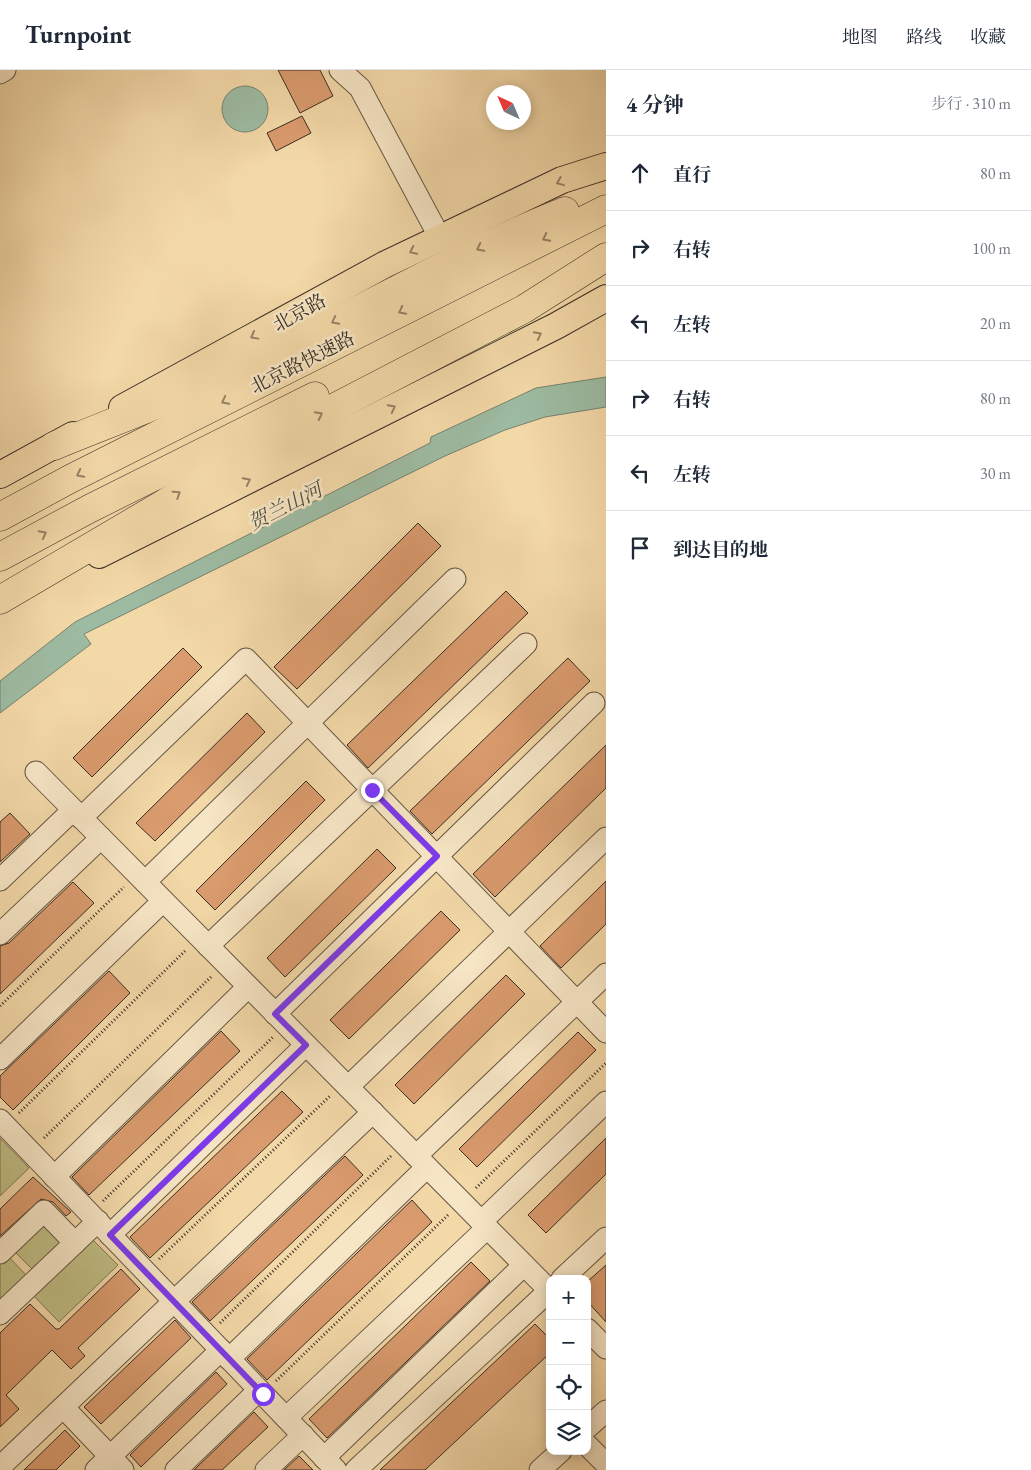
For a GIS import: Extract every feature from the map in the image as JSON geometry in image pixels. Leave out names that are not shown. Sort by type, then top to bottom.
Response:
[{"type":"highway","points":[[54,446],[152,407],[258,360],[511,232],[606,196]]},
{"type":"highway","name":"北京路快速路","points":[[0,517],[70,479],[606,209]]},
{"type":"highway","name":"北京路快速路","points":[[0,557],[89,509],[606,251]]},
{"type":"highway","points":[[0,600],[220,467],[524,309],[606,257]]},
{"type":"main road","name":"北京路","points":[[0,475],[384,265],[562,180],[606,166]]},
{"type":"main road","points":[[0,604],[539,335],[606,298]]},
{"type":"street","points":[[0,73],[5,70]]},
{"type":"street","points":[[340,70],[360,88],[440,238]]},
{"type":"street","points":[[141,878],[308,723],[455,579]]},
{"type":"street","points":[[203,941],[372,790],[526,644]]},
{"type":"street","points":[[0,880],[77,814],[246,659],[606,1032]]},
{"type":"street","points":[[281,1019],[437,856],[594,703]]},
{"type":"street","points":[[36,772],[484,1225],[524,1265],[546,1282]]},
{"type":"street","points":[[0,934],[101,838]]},
{"type":"street","points":[[346,1085],[606,838]]},
{"type":"street","points":[[0,1059],[163,901]]},
{"type":"street","points":[[64,1408],[110,1465],[219,1348],[415,1155],[606,974]]},
{"type":"street","points":[[54,1177],[248,987]]},
{"type":"street","points":[[0,1314],[75,1243],[306,1045]]},
{"type":"street","points":[[286,1418],[484,1225],[606,1102]]},
{"type":"street","points":[[0,1468],[372,1112]]},
{"type":"street","points":[[3,1123],[330,1464],[524,1265]]},
{"type":"street","points":[[0,1253],[44,1211],[75,1243]]},
{"type":"street","points":[[565,1275],[606,1238]]},
{"type":"street","points":[[356,1470],[546,1293]]},
{"type":"street","points":[[591,1333],[606,1348]]},
{"type":"street","points":[[176,1470],[261,1392]]},
{"type":"street","points":[[591,1424],[606,1411]]},
{"type":"street","points":[[266,1470],[303,1435]]},
{"type":"street","points":[[591,1449],[606,1464]]},
{"type":"street","points":[[540,1470],[557,1455]]},
{"type":"path","points":[[0,1006],[141,878]]},
{"type":"path","points":[[3,1123],[203,941]]},
{"type":"path","points":[[30,1152],[225,963]]},
{"type":"path","points":[[99,1223],[281,1019]]},
{"type":"path","points":[[261,1392],[606,1063]]},
{"type":"path","points":[[146,1272],[346,1085]]},
{"type":"path","points":[[219,1348],[415,1155]]},
{"type":"shaded area","points":[[245,86],[258,90],[264,96],[268,109],[264,122],[258,128],[245,132],[232,128],[226,122],[222,109],[226,96],[232,90]]},
{"type":"shaded area","points":[[606,377],[606,407],[545,417],[505,430],[445,456],[84,634],[91,644],[0,713],[0,681],[75,622],[430,443],[431,437],[536,388]]},
{"type":"shaded area","points":[[0,1138],[29,1168],[0,1196]]},
{"type":"shaded area","points":[[43,1217],[65,1240],[33,1270],[11,1248]]},
{"type":"shaded area","points":[[90,1237],[118,1265],[59,1322],[31,1293]]},
{"type":"shaded area","points":[[5,1253],[28,1277],[0,1303],[0,1258]]},
{"type":"building","points":[[278,70],[320,70],[333,96],[300,113]]},
{"type":"building","points":[[302,116],[311,133],[276,151],[267,133]]},
{"type":"building","points":[[418,523],[441,546],[297,689],[274,667]]},
{"type":"building","points":[[506,591],[528,613],[368,768],[347,745]]},
{"type":"building","points":[[183,648],[202,667],[92,777],[73,758]]},
{"type":"building","points":[[568,658],[590,681],[432,834],[410,811]]},
{"type":"building","points":[[247,713],[265,732],[155,841],[136,823]]},
{"type":"building","points":[[606,745],[606,788],[495,897],[473,874]]},
{"type":"building","points":[[306,781],[325,800],[215,910],[196,891]]},
{"type":"building","points":[[10,813],[30,834],[0,862],[0,822]]},
{"type":"building","points":[[377,849],[396,868],[285,977],[267,958]]},
{"type":"building","points":[[606,881],[606,924],[561,968],[540,946]]},
{"type":"building","points":[[73,882],[94,903],[0,994],[0,946],[9,943]]},
{"type":"building","points":[[441,911],[460,930],[349,1039],[330,1020]]},
{"type":"building","points":[[109,971],[130,993],[13,1110],[0,1097],[0,1076]]},
{"type":"building","points":[[506,975],[525,994],[414,1104],[395,1085]]},
{"type":"building","points":[[221,1031],[240,1051],[89,1195],[72,1177]]},
{"type":"building","points":[[578,1032],[596,1050],[477,1167],[459,1149]]},
{"type":"building","points":[[282,1091],[303,1112],[150,1258],[130,1237]]},
{"type":"building","points":[[606,1138],[606,1174],[546,1233],[528,1215]]},
{"type":"building","points":[[345,1156],[363,1175],[210,1321],[192,1302]]},
{"type":"building","points":[[33,1177],[71,1212],[66,1216],[53,1202],[41,1199],[0,1236],[0,1209]]},
{"type":"building","points":[[412,1200],[432,1222],[267,1380],[247,1359]]},
{"type":"building","points":[[471,1262],[490,1281],[327,1438],[309,1419]]},
{"type":"building","points":[[606,1265],[606,1322],[591,1305],[591,1278]]},
{"type":"building","points":[[121,1269],[140,1289],[78,1348],[85,1356],[71,1369],[52,1350],[6,1395],[19,1409],[0,1427],[0,1333],[30,1304],[56,1329],[59,1329]]},
{"type":"building","points":[[175,1320],[191,1338],[101,1424],[84,1407]]},
{"type":"building","points":[[535,1324],[546,1335],[546,1357],[425,1470],[380,1470]]},
{"type":"building","points":[[216,1372],[227,1384],[141,1467],[130,1455]]},
{"type":"building","points":[[254,1412],[268,1427],[222,1470],[194,1470]]},
{"type":"building","points":[[65,1430],[80,1446],[56,1470],[24,1470]]},
{"type":"building","points":[[299,1456],[313,1470],[284,1470]]},
{"type":"route","points":[[263,1394],[110,1235],[306,1045],[275,1014],[437,856],[372,790]]},
{"type":"water label","name":"贺兰山河","points":[[285,506]]}]
